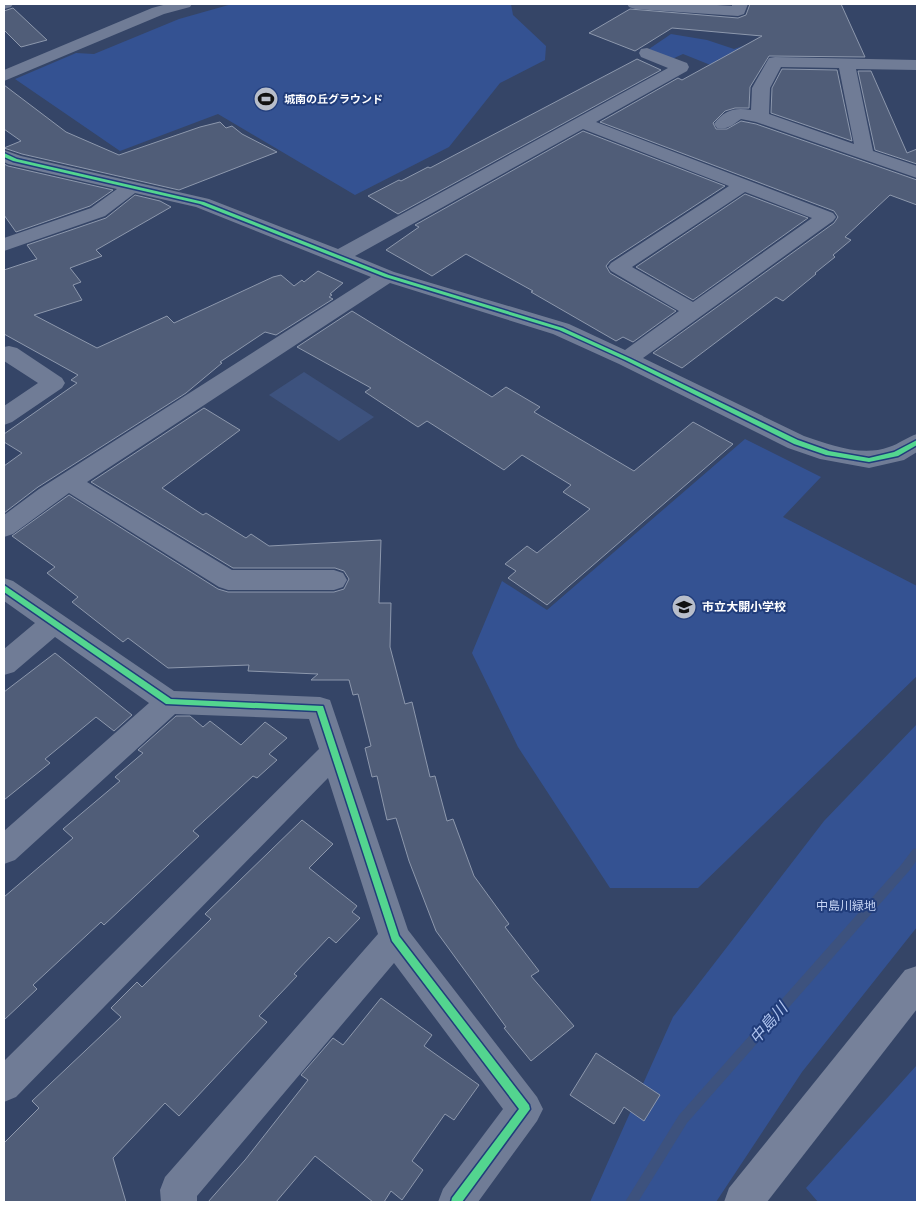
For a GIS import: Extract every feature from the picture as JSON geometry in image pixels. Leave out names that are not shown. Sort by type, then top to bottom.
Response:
[{"type":"street","points":[[4,76],[158,11],[184,4]]},
{"type":"street","points":[[635,4],[738,11],[740,4]]},
{"type":"street","points":[[339,257],[681,67],[647,53]]},
{"type":"street","points":[[760,117],[761,88],[775,62],[917,65]]},
{"type":"street","points":[[846,63],[865,154]]},
{"type":"street","points":[[723,124],[738,113],[760,117],[917,172]]},
{"type":"street","points":[[582,122],[826,217],[627,359]]},
{"type":"street","points":[[6,158],[202,203],[387,276],[561,329],[627,359],[796,442],[828,453],[869,460],[896,454],[917,442]]},
{"type":"street","points":[[694,311],[618,267],[743,185]]},
{"type":"street","points":[[4,244],[98,212],[133,186]]},
{"type":"street","points":[[4,528],[70,482],[387,276]]},
{"type":"street","points":[[4,354],[9,353],[54,382],[4,417]]},
{"type":"street","points":[[70,482],[228,580],[334,580]]},
{"type":"street","points":[[4,588],[169,702],[320,708],[333,754],[395,938],[525,1109],[456,1202]]},
{"type":"street","points":[[4,664],[54,623]]},
{"type":"street","points":[[4,850],[169,702]]},
{"type":"street","points":[[4,1085],[333,754]]},
{"type":"street","points":[[179,1202],[178,1190],[395,938]]},
{"type":"street","points":[[743,1202],[917,982]]},
{"type":"green space","name":"城南の丘グラウンド","points":[[232,4],[511,4],[513,15],[546,46],[545,60],[500,83],[449,147],[355,195],[218,114],[120,151],[15,79],[76,53],[94,54],[179,19]]},
{"type":"green space","points":[[671,34],[707,40],[734,49],[746,45],[728,72],[683,54],[672,59],[649,49]]},
{"type":"green space","points":[[745,439],[821,477],[783,517],[917,586],[917,676],[698,888],[610,888],[518,747],[472,653],[502,581],[547,610]]},
{"type":"green space","name":"中島川緑地","points":[[917,724],[917,927],[802,1072],[716,1202],[590,1202],[673,1017],[824,821]]},
{"type":"green space","points":[[917,1065],[917,1202],[818,1202],[806,1188]]},
{"type":"shaded area","points":[[304,372],[374,417],[339,441],[269,395]]},
{"type":"building","points":[[750,4],[841,4],[865,57],[769,56],[750,87],[749,108],[735,108],[725,111],[713,123],[716,129],[727,129],[741,121],[756,124],[917,180],[917,205],[890,195],[845,237],[851,240],[833,255],[835,257],[816,274],[783,301],[776,297],[682,368],[653,353],[834,223],[838,217],[834,211],[600,122],[678,78],[682,80],[762,36],[672,28],[635,51],[589,33],[630,9],[738,18],[746,15]]},
{"type":"building","points":[[13,8],[47,40],[21,47],[4,30],[4,11]]},
{"type":"building","points":[[637,59],[661,70],[398,214],[368,196],[399,180],[401,181],[428,167],[430,168]]},
{"type":"building","points":[[782,69],[837,70],[852,141],[771,113],[772,88]]},
{"type":"building","points":[[858,71],[871,71],[907,153],[917,149],[917,164],[875,150]]},
{"type":"building","points":[[4,85],[66,132],[119,155],[220,122],[226,128],[232,126],[242,134],[277,152],[179,190],[22,154],[4,148],[21,141],[4,129]]},
{"type":"building","points":[[583,131],[725,186],[610,261],[606,266],[610,273],[676,311],[633,342],[623,337],[616,341],[531,292],[533,291],[466,254],[432,276],[386,250],[419,227],[415,225]]},
{"type":"building","points":[[4,164],[113,190],[90,206],[16,232],[4,215]]},
{"type":"building","points":[[745,194],[808,218],[693,300],[636,267]]},
{"type":"building","points":[[135,195],[160,201],[171,207],[96,250],[102,256],[70,268],[81,282],[73,285],[82,300],[34,315],[97,348],[167,316],[174,323],[273,277],[281,275],[294,286],[302,280],[304,282],[318,271],[343,283],[330,294],[332,295],[329,297],[333,299],[276,335],[265,332],[220,362],[222,363],[186,393],[38,487],[4,513],[4,466],[22,453],[4,442],[4,434],[77,383],[71,380],[78,375],[4,334],[4,270],[37,259],[27,245],[106,218]]},
{"type":"building","points":[[352,311],[492,397],[506,387],[540,407],[534,412],[634,471],[693,422],[733,444],[547,605],[508,578],[516,571],[505,564],[527,546],[537,553],[590,509],[563,492],[571,485],[522,455],[504,470],[427,421],[418,427],[365,392],[371,388],[297,347]]},
{"type":"building","points":[[204,408],[240,430],[162,488],[203,515],[206,513],[246,538],[251,534],[269,546],[381,540],[379,603],[391,603],[390,647],[405,704],[412,702],[430,777],[435,776],[447,821],[453,819],[474,876],[509,924],[505,927],[539,971],[531,976],[574,1026],[531,1061],[504,1028],[506,1027],[436,931],[409,861],[396,818],[387,820],[377,776],[372,777],[365,748],[371,746],[358,694],[353,695],[349,680],[311,680],[318,674],[248,671],[249,665],[168,668],[128,638],[123,642],[72,602],[78,597],[47,573],[55,567],[12,536],[69,495],[218,589],[228,592],[334,592],[344,589],[349,579],[344,571],[335,568],[233,568],[91,482]]},
{"type":"building","points":[[55,653],[132,715],[114,731],[96,717],[45,759],[50,763],[4,800],[4,692]]},
{"type":"building","points":[[176,716],[190,716],[203,727],[210,721],[241,745],[265,722],[287,738],[269,754],[277,760],[257,778],[253,776],[193,831],[199,836],[104,925],[101,922],[33,985],[37,989],[4,1020],[4,897],[73,838],[63,829],[120,781],[115,777],[143,753],[138,750]]},
{"type":"building","points":[[302,820],[333,844],[309,868],[357,906],[352,912],[360,918],[336,943],[329,937],[294,974],[297,976],[259,1016],[267,1022],[179,1116],[165,1103],[113,1158],[126,1202],[4,1202],[4,1143],[39,1108],[32,1101],[121,1017],[111,1008],[137,982],[142,987],[211,919],[205,914]]},
{"type":"building","points":[[381,998],[432,1035],[424,1046],[479,1085],[454,1120],[445,1114],[412,1161],[423,1170],[402,1200],[391,1191],[384,1202],[373,1202],[315,1156],[276,1202],[208,1202],[245,1160],[308,1080],[301,1075],[333,1038],[343,1045]]},
{"type":"building","points":[[596,1053],[660,1095],[644,1121],[624,1107],[614,1124],[570,1095]]},
{"type":"waterway","name":"中島川","points":[[631,1202],[683,1119],[905,868],[917,852]]},
{"type":"cycle path","points":[[4,155],[15,160],[202,203],[387,276],[561,329],[627,359],[796,442],[828,453],[869,460],[896,454],[917,442]]},
{"type":"cycle path","points":[[4,588],[169,702],[320,708],[395,938],[525,1109],[456,1202]]},
{"type":"place","name":"城南の丘グラウンド","points":[[266,99]]},
{"type":"place","name":"市立大開小学校","points":[[684,607]]}]
